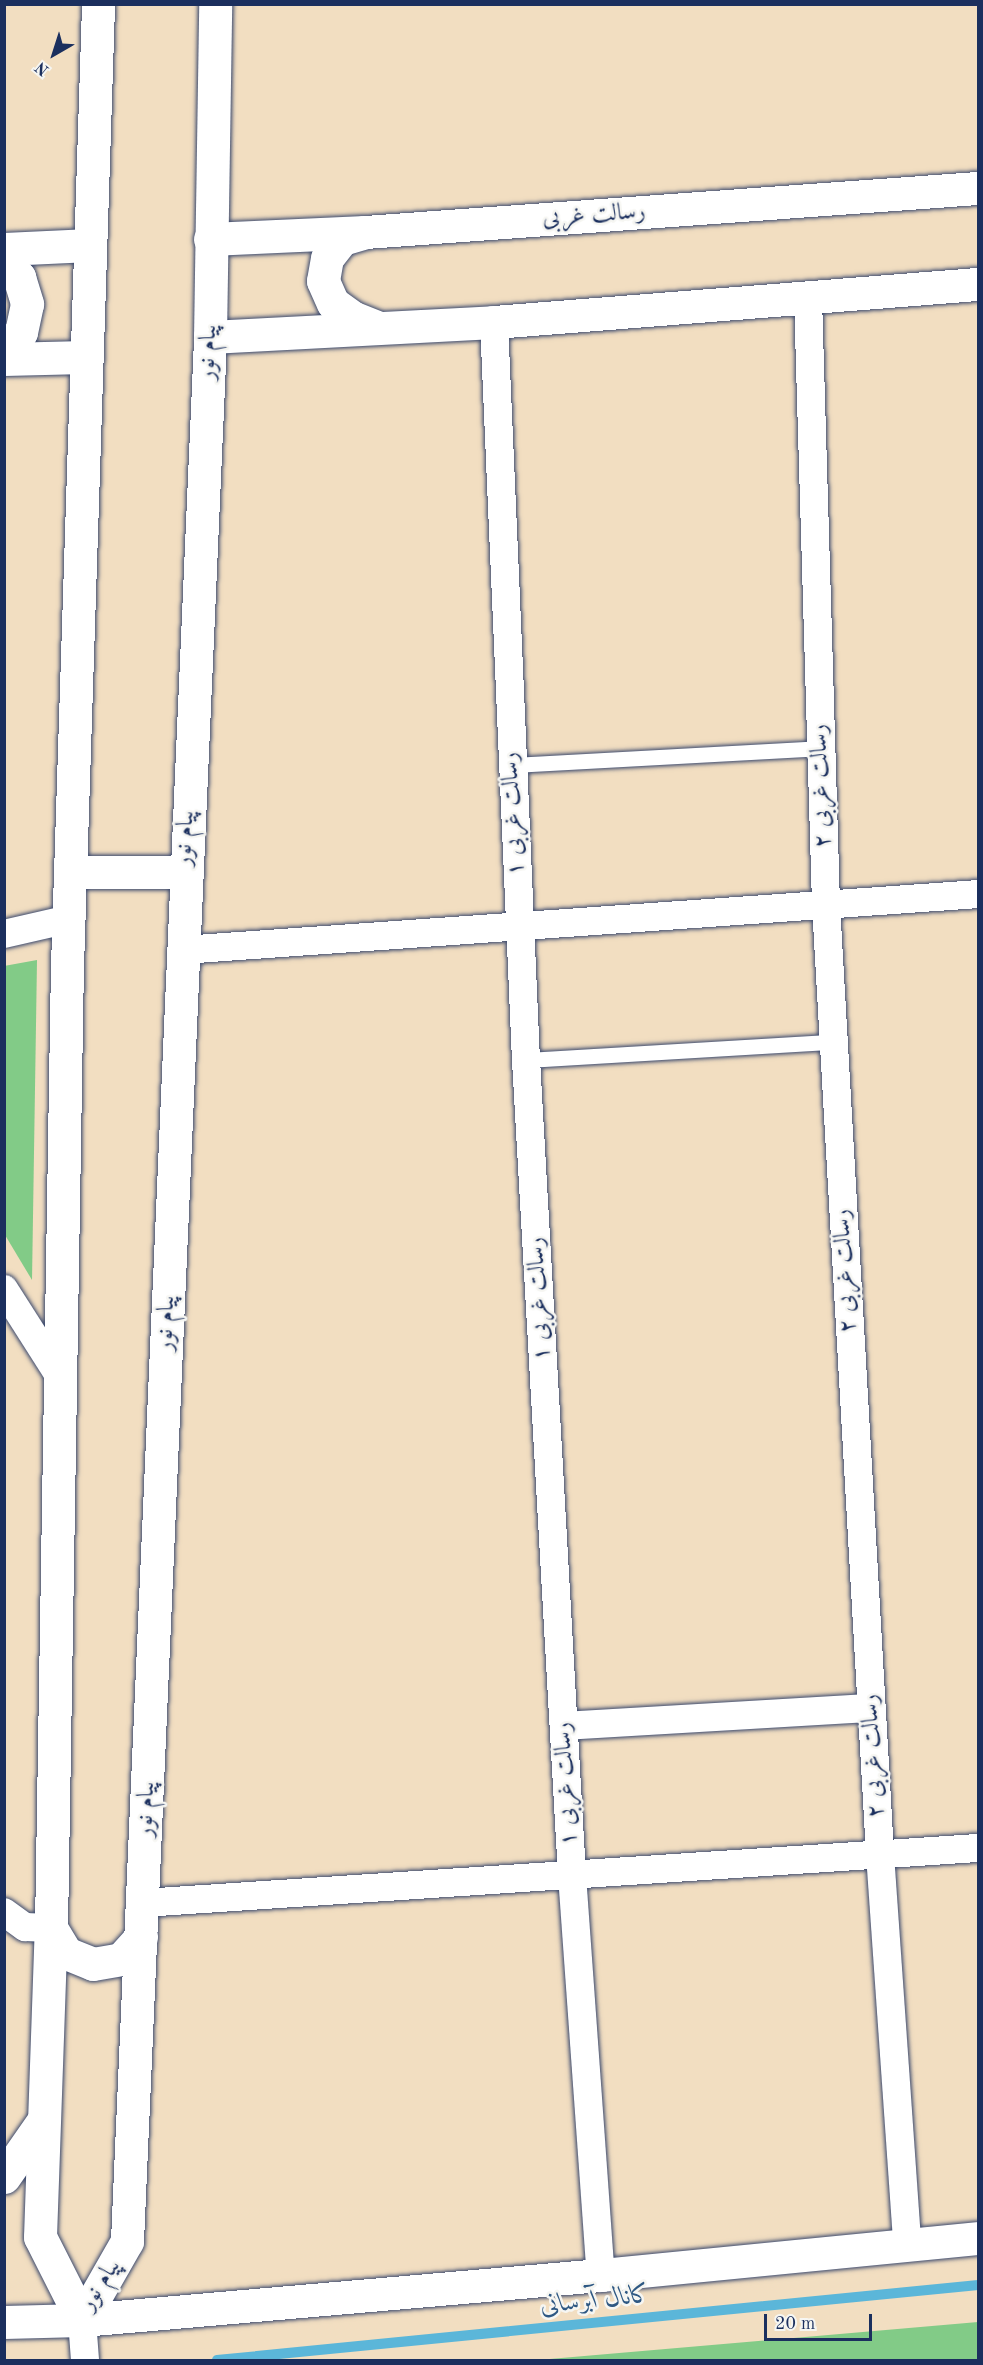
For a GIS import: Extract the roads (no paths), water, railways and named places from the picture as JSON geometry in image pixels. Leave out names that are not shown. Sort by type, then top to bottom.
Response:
[{"type":"street","name":"پیام نور","points":[[82,2320],[40,2237],[51,1928],[70,872],[98,4]]},
{"type":"street","name":"پیام نور","points":[[82,2320],[128,2241],[185,872],[210,337],[214,4]]},
{"type":"street","name":"رسالت غربی","points":[[210,239],[365,232],[978,188]]},
{"type":"street","points":[[365,232],[342,239],[327,258],[323,281],[333,303],[377,327]]},
{"type":"street","points":[[4,249],[90,246]]},
{"type":"street","points":[[4,263],[19,277],[27,304],[21,332],[4,349]]},
{"type":"street","points":[[210,337],[494,322],[978,284]]},
{"type":"street","name":"رسالت غربی ۲","points":[[808,298],[825,905],[871,1708],[907,2244]]},
{"type":"street","name":"رسالت غربی ۱","points":[[494,322],[511,765],[526,1060],[572,1875],[601,2276]]},
{"type":"street","points":[[4,359],[85,357]]},
{"type":"street","points":[[70,872],[185,872]]},
{"type":"street","points":[[182,950],[978,894]]},
{"type":"street","points":[[4,934],[69,919]]},
{"type":"street","points":[[4,1289],[62,1380]]},
{"type":"street","points":[[564,1726],[871,1708]]},
{"type":"street","points":[[143,1903],[978,1848]]},
{"type":"street","points":[[4,1912],[25,1927],[51,1928],[66,1953],[93,1964],[121,1959],[141,1937]]},
{"type":"street","points":[[4,2177],[43,2121]]},
{"type":"street","points":[[4,2322],[82,2320],[601,2276],[978,2238]]},
{"type":"street","points":[[82,2320],[85,2361]]},
{"type":"lane","points":[[511,765],[820,748]]},
{"type":"lane","points":[[526,1060],[833,1042]]},
{"type":"waterway","name":"کانال آبرسانی","points":[[217,2360],[978,2285]]}]
